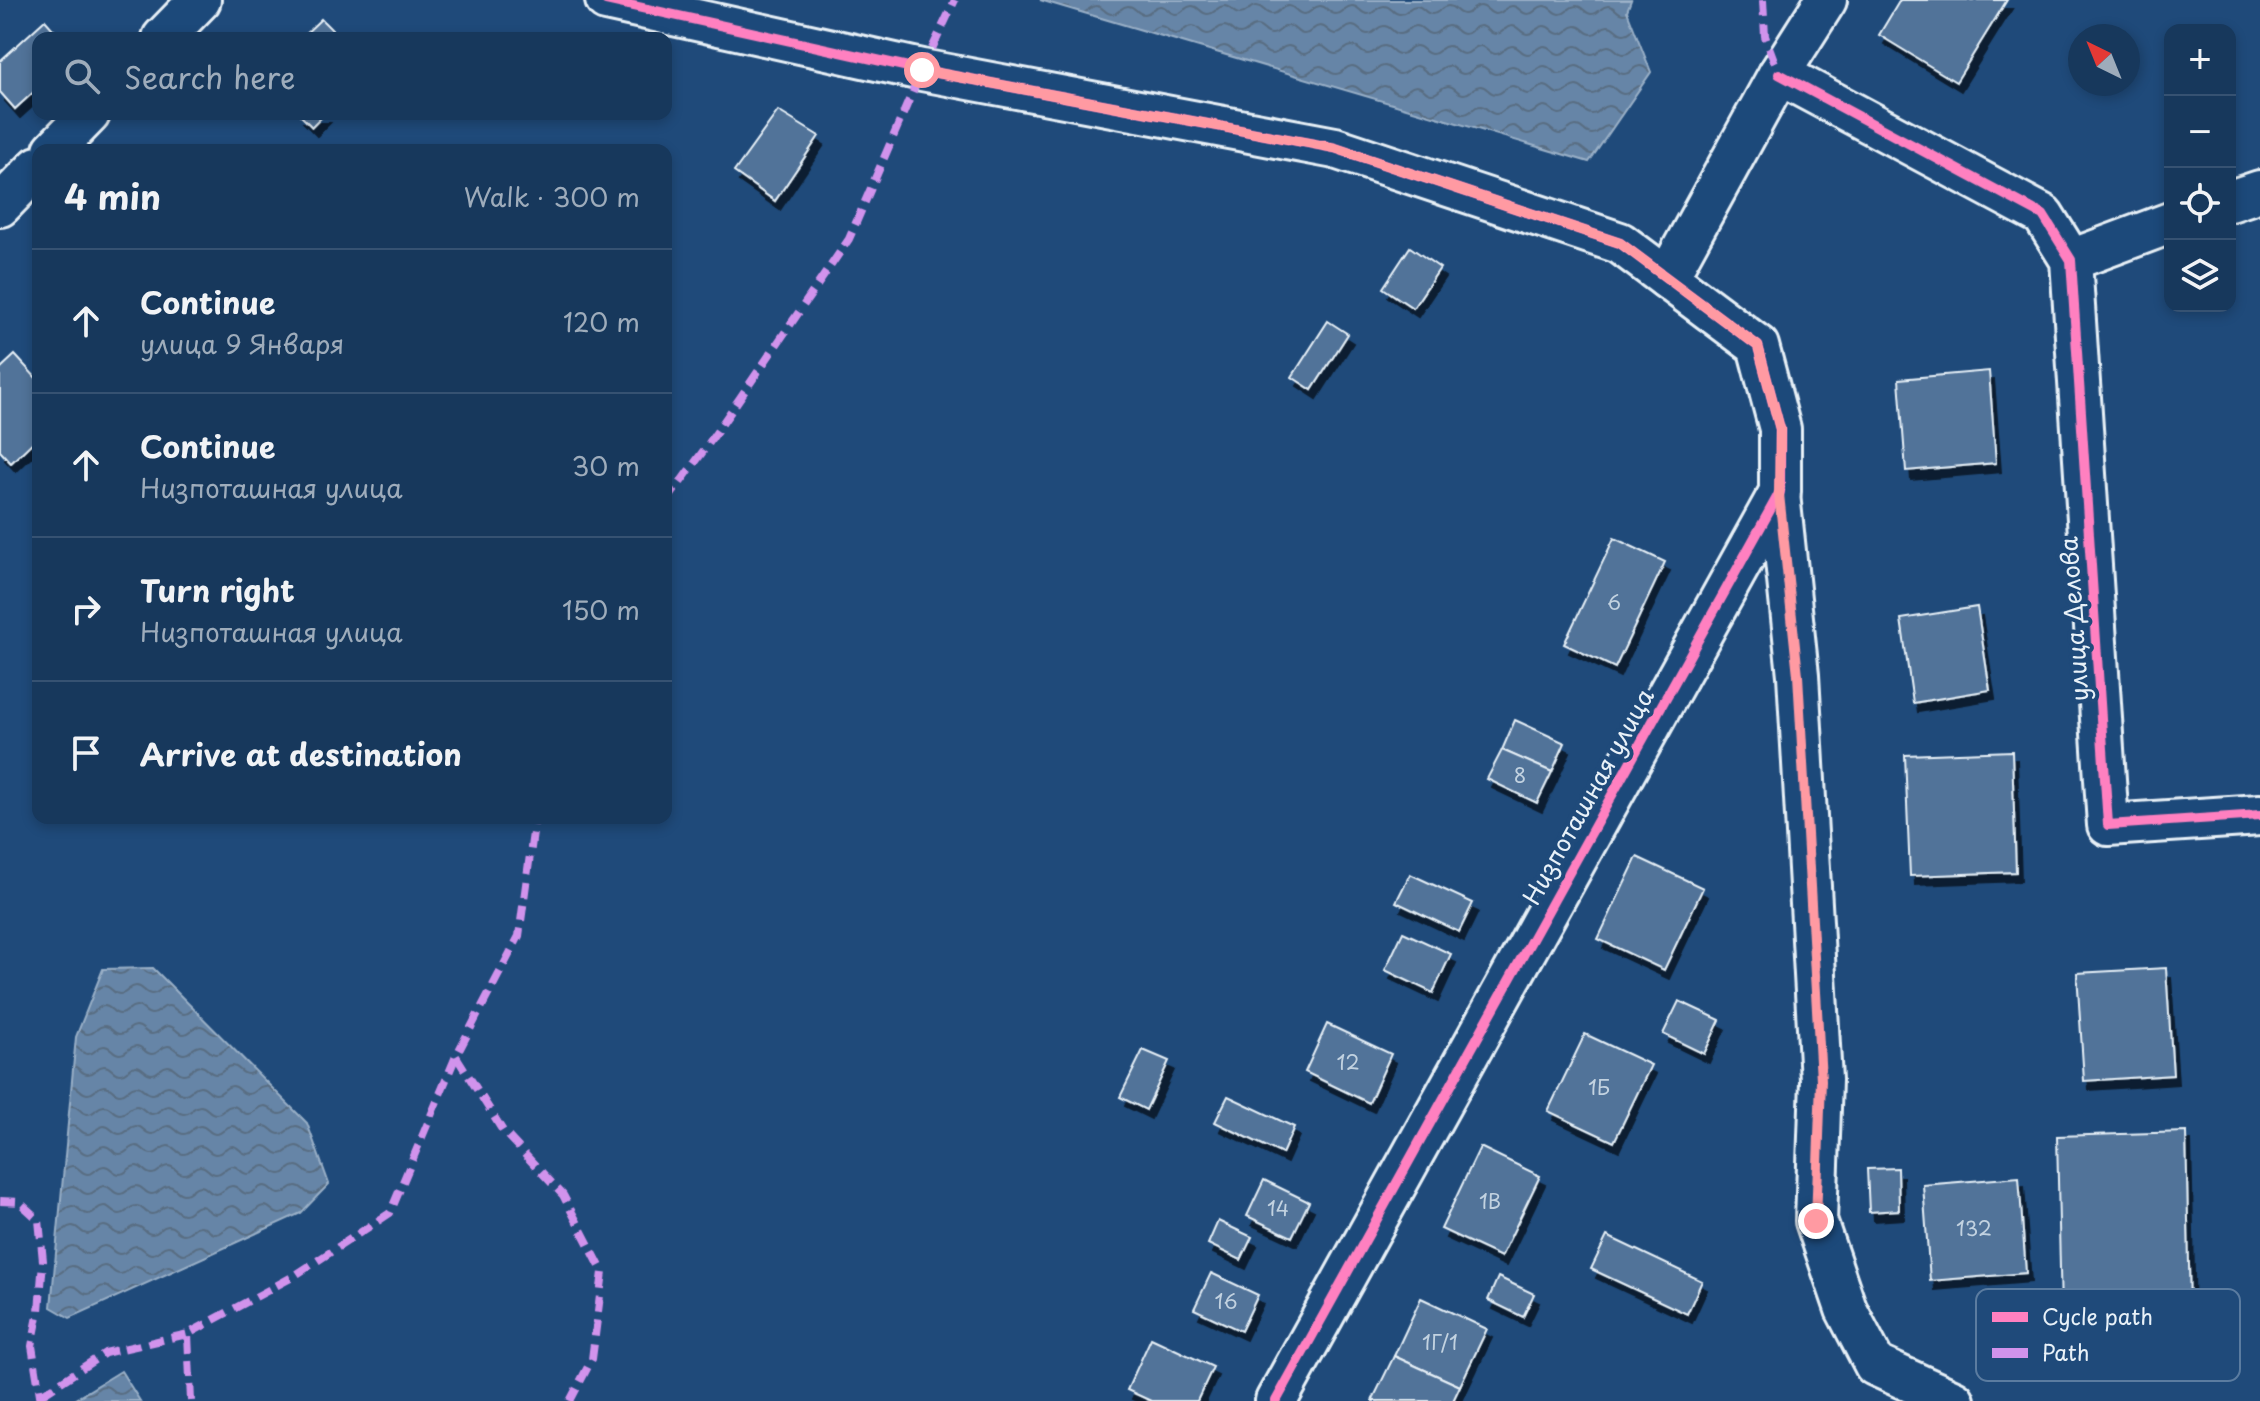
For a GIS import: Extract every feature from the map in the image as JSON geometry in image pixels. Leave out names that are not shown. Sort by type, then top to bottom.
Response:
[{"type":"street","points":[[169,32],[200,0]]},
{"type":"street","name":"Низпоташная улица","points":[[606,0],[922,70],[1335,148],[1620,243],[1758,346],[1780,429],[1779,494],[1798,675],[1821,1080],[1816,1221],[1846,1309],[1875,1365],[1954,1401]]},
{"type":"street","points":[[1667,278],[1779,74],[1826,0]]},
{"type":"street","points":[[1779,74],[2043,215],[2071,260],[2164,225]]},
{"type":"street","points":[[60,144],[83,120]]},
{"type":"street","points":[[2236,199],[2260,191]]},
{"type":"street","name":"улица Делова","points":[[2071,260],[2108,825],[2260,815]]},
{"type":"street","name":"Низпоташная улица","points":[[1276,1401],[1779,494]]},
{"type":"water","points":[[1040,0],[1631,0],[1627,11],[1651,72],[1589,162]]},
{"type":"water","points":[[153,968],[307,1123],[329,1184],[301,1213],[70,1318],[51,1307],[76,1037],[103,969]]},
{"type":"water","points":[[121,1371],[140,1401],[72,1401]]},
{"type":"building","points":[[1900,0],[2007,0],[1956,82],[1879,35]]},
{"type":"building","points":[[321,19],[334,32],[307,32]]},
{"type":"building","points":[[45,20],[56,32],[32,32],[32,93],[15,109],[0,92],[0,61]]},
{"type":"building","points":[[778,111],[819,136],[775,201],[734,172]]},
{"type":"building","points":[[305,120],[319,120],[312,127]]},
{"type":"building","points":[[1410,247],[1440,268],[1413,308],[1383,288]]},
{"type":"building","points":[[1328,321],[1348,334],[1312,390],[1292,377]]},
{"type":"building","points":[[15,355],[32,373],[32,443],[11,463],[0,451],[0,369]]},
{"type":"building","points":[[1989,371],[1996,463],[1906,471],[1899,379]]},
{"type":"building","points":[[1614,538],[1665,562],[1615,668],[1564,644]]},
{"type":"building","points":[[1977,607],[1990,690],[1913,703],[1901,619]]},
{"type":"building","points":[[1515,720],[1565,743],[1552,772],[1502,750]]},
{"type":"building","points":[[1502,750],[1552,772],[1537,803],[1487,779]]},
{"type":"building","points":[[2012,751],[2016,872],[1910,876],[1905,755]]},
{"type":"building","points":[[1637,857],[1703,888],[1664,970],[1598,939]]},
{"type":"building","points":[[1410,874],[1473,903],[1459,932],[1396,902]]},
{"type":"building","points":[[1403,932],[1451,954],[1433,993],[1385,970]]},
{"type":"building","points":[[2166,968],[2173,1075],[2084,1081],[2077,973]]},
{"type":"building","points":[[1679,1001],[1720,1020],[1704,1054],[1663,1034]]},
{"type":"building","points":[[1327,1024],[1391,1054],[1369,1103],[1305,1072]]},
{"type":"building","points":[[1585,1034],[1651,1065],[1614,1142],[1548,1111]]},
{"type":"building","points":[[1143,1050],[1169,1061],[1146,1110],[1120,1097]]},
{"type":"building","points":[[1228,1096],[1294,1127],[1282,1154],[1215,1122]]},
{"type":"building","points":[[2186,1132],[2190,1289],[2060,1289],[2057,1136]]},
{"type":"building","points":[[1480,1147],[1540,1176],[1501,1257],[1441,1229]]},
{"type":"building","points":[[1898,1168],[1899,1210],[1869,1212],[1867,1169]]},
{"type":"building","points":[[2019,1177],[2026,1273],[1930,1281],[1923,1185]]},
{"type":"building","points":[[1264,1180],[1309,1202],[1292,1237],[1247,1216]]},
{"type":"building","points":[[1218,1221],[1252,1237],[1241,1260],[1208,1244]]},
{"type":"building","points":[[1607,1236],[1702,1281],[1687,1314],[1591,1269]]},
{"type":"building","points":[[1211,1273],[1258,1295],[1241,1331],[1194,1309]]},
{"type":"building","points":[[1498,1277],[1534,1294],[1523,1317],[1488,1300]]},
{"type":"building","points":[[1421,1298],[1487,1329],[1460,1386],[1394,1356]]},
{"type":"building","points":[[1151,1338],[1213,1367],[1197,1401],[1151,1401],[1127,1390]]},
{"type":"building","points":[[1394,1356],[1460,1386],[1453,1401],[1372,1401]]},
{"type":"marked path","points":[[672,494],[849,239],[955,0]]},
{"type":"marked path","points":[[1763,0],[1765,36],[1779,74]]},
{"type":"marked path","points":[[191,1401],[188,1334],[294,1276],[390,1213],[456,1056],[519,936],[534,824]]},
{"type":"marked path","points":[[456,1056],[503,1131],[563,1195],[603,1272],[592,1359],[570,1401]]},
{"type":"marked path","points":[[0,1201],[19,1202],[39,1220],[43,1261],[39,1311],[32,1346],[41,1401]]},
{"type":"marked path","points":[[41,1395],[105,1353],[188,1334]]},
{"type":"cycle path","points":[[606,0],[922,70],[1335,148],[1620,243],[1758,346],[1780,429],[1780,492],[1276,1401]]},
{"type":"cycle path","points":[[1779,74],[2043,215],[2071,260],[2108,825],[2260,815]]},
{"type":"route","points":[[922,70],[1335,148],[1620,243],[1758,346],[1780,429],[1779,494],[1798,675],[1821,1080],[1816,1221]]}]
